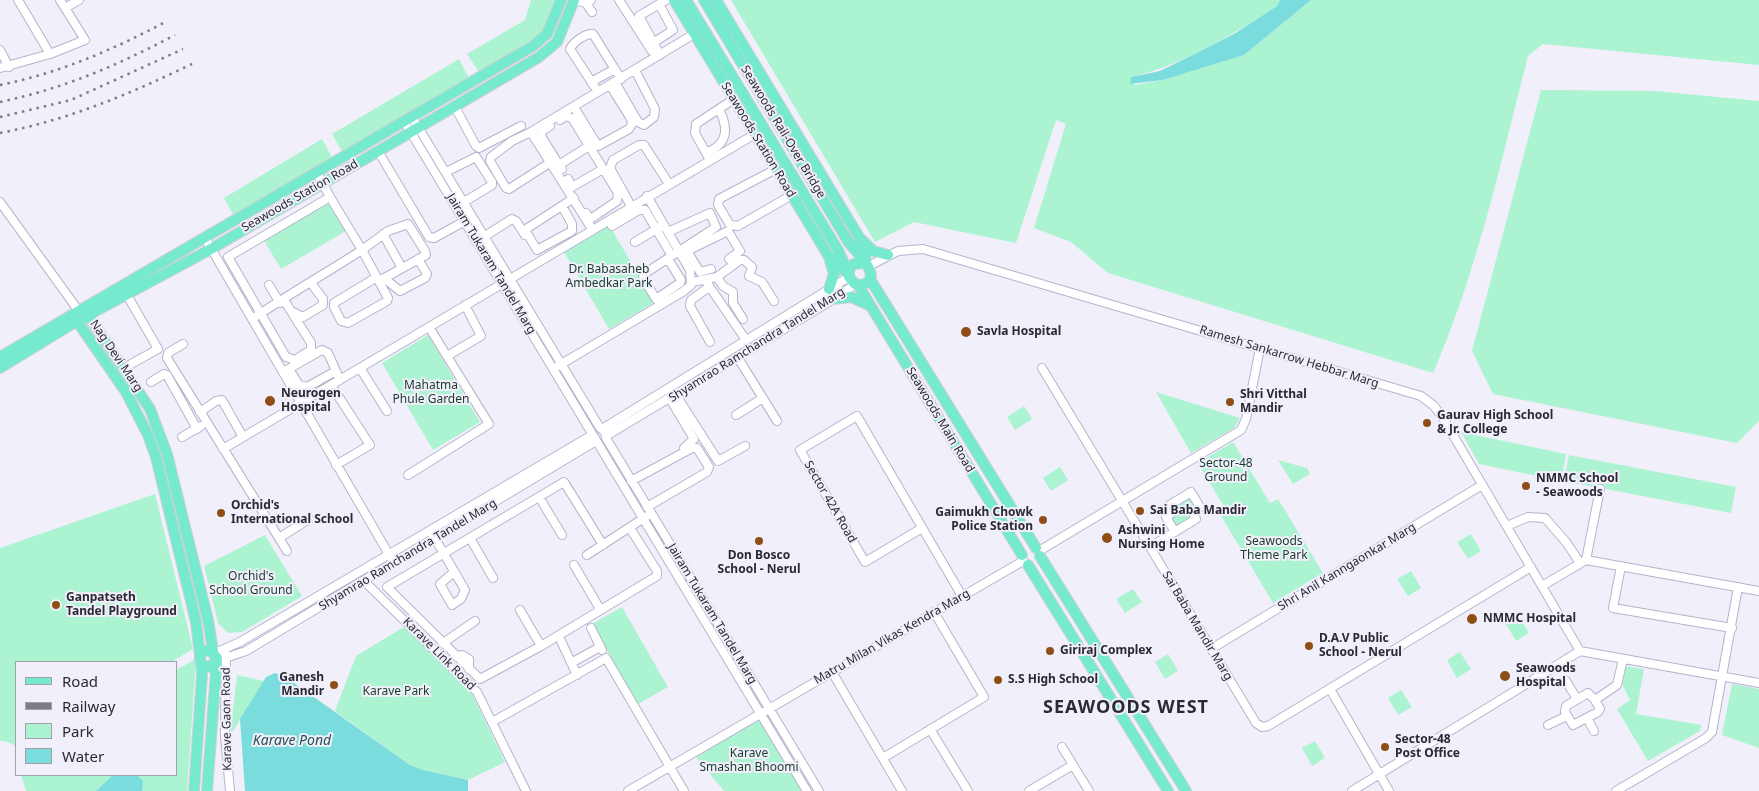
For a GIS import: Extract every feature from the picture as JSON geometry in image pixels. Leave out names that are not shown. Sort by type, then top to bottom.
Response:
[{"type":"main road","name":"Seawoods Station Road","points":[[0,357],[540,41],[552,25],[561,0]]},
{"type":"main road","name":"Seawoods Station Road","points":[[0,368],[88,315],[211,248],[455,107],[549,50],[563,32],[574,0]]},
{"type":"main road","name":"Seawoods Station Road","points":[[674,0],[828,255],[852,279]]},
{"type":"main road","name":"Seawoods Rail-Over Bridge","points":[[686,0],[838,250],[852,279]]},
{"type":"main road","name":"Seawoods Rail-Over Bridge","points":[[704,0],[849,243],[866,264]]},
{"type":"main road","points":[[716,0],[859,237],[873,251],[888,255]]},
{"type":"main road","points":[[859,237],[866,264],[871,272],[870,279],[865,284],[852,279],[854,264],[866,264]]},
{"type":"main road","points":[[828,255],[834,274],[829,289]]},
{"type":"main road","name":"Seawoods Main Road","points":[[852,279],[872,307],[1024,560],[1168,791]]},
{"type":"main road","name":"Seawoods Main Road","points":[[870,279],[1186,791]]},
{"type":"main road","points":[[834,299],[856,298],[872,307]]},
{"type":"main road","name":"Nag Devi Marg","points":[[194,791],[202,675],[196,622],[151,442],[140,414],[77,322],[78,310],[88,315],[150,409],[167,454],[217,657],[207,791]]},
{"type":"main road","points":[[1026,548],[1038,552],[1036,564],[1024,560],[1026,548]]},
{"type":"main road","points":[[204,650],[217,657],[208,667],[200,659],[204,650]]},
{"type":"street","points":[[18,0],[50,54]]},
{"type":"street","points":[[0,68],[50,54],[85,40],[60,0]]},
{"type":"street","points":[[65,8],[79,0]]},
{"type":"street","points":[[574,0],[589,2],[592,12]]},
{"type":"street","points":[[619,0],[658,56]]},
{"type":"street","points":[[658,56],[639,16],[666,0]]},
{"type":"street","points":[[653,44],[673,30],[659,4]]},
{"type":"street","points":[[574,107],[598,146],[630,129],[632,124],[615,82],[615,69],[593,34],[587,35],[571,46],[570,49],[598,92]]},
{"type":"street","points":[[551,162],[509,188],[506,188],[490,161],[496,150],[574,107],[694,34]]},
{"type":"street","points":[[0,50],[9,67]]},
{"type":"street","points":[[591,82],[615,69]]},
{"type":"street","points":[[615,82],[638,122],[644,125],[654,117],[655,110],[635,70]]},
{"type":"street","points":[[708,157],[695,133],[696,124],[734,99]]},
{"type":"street","points":[[455,107],[479,148],[519,127],[522,136]]},
{"type":"street","points":[[708,157],[726,132],[726,122],[719,109]]},
{"type":"street","points":[[531,132],[551,162],[564,176],[572,187],[587,216],[592,218],[619,198],[589,146],[570,116],[542,131],[541,136],[559,165],[564,176],[574,198],[592,229]]},
{"type":"street","name":"Jairam Tukaram Tandel Marg","points":[[408,119],[446,172],[604,432],[647,513],[807,791]]},
{"type":"street","name":"Jairam Tukaram Tandel Marg","points":[[415,129],[465,221],[595,438],[647,513],[819,791]]},
{"type":"street","points":[[224,449],[669,184],[708,157],[755,134]]},
{"type":"street","points":[[630,206],[610,168],[613,160],[639,144],[644,145],[669,184]]},
{"type":"street","points":[[559,165],[589,146]]},
{"type":"street","points":[[378,151],[429,237],[434,238],[465,221]]},
{"type":"street","points":[[446,172],[476,156],[492,182],[492,185],[464,202]]},
{"type":"street","points":[[572,187],[603,169]]},
{"type":"street","points":[[776,169],[720,199],[718,205],[726,218],[730,224],[738,226],[792,195]]},
{"type":"street","points":[[252,320],[362,250],[384,234],[408,224],[426,253],[402,268],[380,279],[334,303],[342,321],[348,323],[387,301],[380,279],[362,250],[316,173]]},
{"type":"street","points":[[290,309],[310,343],[311,350],[295,360],[286,357],[228,256],[330,196]]},
{"type":"street","points":[[647,196],[681,251],[690,270],[692,282],[686,290],[658,302]]},
{"type":"street","points":[[562,206],[573,228],[572,231],[537,250],[525,230],[574,198]]},
{"type":"street","points":[[0,202],[78,310]]},
{"type":"street","points":[[554,368],[658,302],[680,283],[681,280],[646,211],[643,209],[612,226]]},
{"type":"street","points":[[635,242],[656,229],[666,228],[708,214],[711,215],[715,228],[681,251]]},
{"type":"street","points":[[484,236],[515,220],[540,260]]},
{"type":"street","points":[[640,270],[667,255],[728,231],[740,252],[728,259]]},
{"type":"street","points":[[384,234],[402,268]]},
{"type":"street","points":[[205,238],[252,320],[286,370],[299,384],[307,386],[336,372]]},
{"type":"street","points":[[552,242],[557,250]]},
{"type":"street","name":"Ramesh Sankarrow Hebbar Marg","points":[[866,264],[910,248],[923,249],[1421,396],[1434,406],[1443,418],[1580,651]]},
{"type":"street","points":[[681,251],[700,272],[711,269]]},
{"type":"street","points":[[658,302],[643,276],[668,255]]},
{"type":"street","points":[[380,279],[400,291],[425,278],[427,274],[418,259]]},
{"type":"street","points":[[710,342],[690,306],[691,300],[707,283],[740,260],[749,262],[752,267],[749,276],[762,282],[774,301]]},
{"type":"street","points":[[717,277],[723,286],[733,292],[733,303],[743,319]]},
{"type":"street","name":"Shyamrao Ramchandra Tandel Marg","points":[[604,432],[746,340],[829,289],[852,279]]},
{"type":"street","name":"Shyamrao Ramchandra Tandel Marg","points":[[604,432],[673,397],[834,299],[852,279]]},
{"type":"street","points":[[692,282],[707,283]]},
{"type":"street","points":[[269,285],[290,309],[303,317],[323,305],[323,299],[311,283]]},
{"type":"street","points":[[707,283],[746,340]]},
{"type":"street","points":[[124,368],[158,349],[127,295]]},
{"type":"street","points":[[447,356],[481,336],[465,305]]},
{"type":"street","points":[[408,475],[489,424],[429,327]]},
{"type":"street","points":[[183,344],[168,353],[167,358],[287,551]]},
{"type":"street","points":[[1038,552],[1241,430],[1246,419],[1260,348]]},
{"type":"street","points":[[286,370],[322,350],[328,354],[340,380]]},
{"type":"street","points":[[738,358],[777,421]]},
{"type":"street","points":[[360,368],[388,411]]},
{"type":"street","name":"Sai Baba Mandir Marg","points":[[1042,368],[1256,723],[1262,727],[1268,726],[1330,689]]},
{"type":"street","points":[[151,382],[175,370]]},
{"type":"street","points":[[286,370],[301,403],[394,564]]},
{"type":"street","points":[[167,375],[197,428]]},
{"type":"street","points":[[331,385],[370,445],[336,465]]},
{"type":"street","points":[[673,397],[718,461],[745,446]]},
{"type":"street","points":[[630,480],[693,442],[694,439],[673,397]]},
{"type":"street","points":[[736,415],[763,398]]},
{"type":"street","points":[[200,412],[216,401],[222,400],[243,437]]},
{"type":"street","name":"Sector 42A Road","points":[[922,528],[865,562],[800,450],[857,416],[962,596]]},
{"type":"street","points":[[182,437],[207,422]]},
{"type":"street","points":[[238,429],[247,424]]},
{"type":"street","points":[[595,438],[604,432]]},
{"type":"street","points":[[595,438],[604,432]]},
{"type":"street","name":"Shyamrao Ramchandra Tandel Marg","points":[[217,657],[246,651],[436,539],[595,438]]},
{"type":"street","name":"Shyamrao Ramchandra Tandel Marg","points":[[217,657],[226,648],[240,642],[430,529],[595,438]]},
{"type":"street","points":[[587,555],[630,528],[647,513],[707,472],[708,467],[697,448],[692,448],[630,480]]},
{"type":"street","points":[[603,545],[566,483],[562,482],[444,555],[387,587],[480,679],[541,646],[658,575],[658,571],[630,528]]},
{"type":"street","name":"Shri Anil Kanngaonkar Marg","points":[[1211,649],[1482,485]]},
{"type":"street","points":[[1583,561],[1600,489]]},
{"type":"street","points":[[1150,547],[1175,532],[1196,519],[1192,512],[1200,507],[1191,492],[1168,506],[1172,513],[1166,517],[1175,532]]},
{"type":"street","points":[[539,497],[562,535]]},
{"type":"street","points":[[1506,526],[1528,517],[1545,518],[1583,561]]},
{"type":"street","points":[[279,538],[309,518]]},
{"type":"street","points":[[430,529],[454,572]]},
{"type":"street","points":[[470,538],[493,578]]},
{"type":"street","name":"Matru Milan Vikas Kendra Marg","points":[[628,791],[1024,560]]},
{"type":"street","points":[[1542,586],[1583,561],[1759,591]]},
{"type":"street","points":[[574,566],[600,609]]},
{"type":"street","points":[[1621,566],[1613,608],[1732,628]]},
{"type":"street","points":[[1389,791],[1330,689],[1531,567]]},
{"type":"street","name":"Karave Link Road","points":[[364,581],[477,692],[526,791]]},
{"type":"street","points":[[1616,791],[1709,736],[1714,728],[1738,587]]},
{"type":"street","points":[[520,610],[541,646]]},
{"type":"street","points":[[882,758],[984,697],[934,612]]},
{"type":"street","points":[[443,643],[474,621]]},
{"type":"street","points":[[591,628],[606,658],[684,791]]},
{"type":"street","points":[[560,641],[577,675]]},
{"type":"street","points":[[571,663],[600,647]]},
{"type":"street","name":"Karave Gaon Road","points":[[226,648],[217,657],[230,791]]},
{"type":"street","points":[[1352,791],[1580,651],[1759,683]]},
{"type":"street","points":[[492,722],[606,658]]},
{"type":"street","points":[[1595,700],[1617,685],[1623,659]]},
{"type":"street","points":[[832,672],[902,791]]},
{"type":"street","points":[[1566,681],[1577,699]]},
{"type":"street","points":[[1588,693],[1600,709],[1573,725],[1566,716],[1566,706],[1577,699],[1588,693]]},
{"type":"street","points":[[1548,725],[1566,716]]},
{"type":"street","points":[[1587,718],[1594,731]]},
{"type":"street","points":[[930,729],[968,791]]},
{"type":"street","points":[[1062,747],[1089,791]]},
{"type":"street","points":[[1029,791],[1073,765]]},
{"type":"green space","points":[[531,0],[556,0],[544,32],[479,72],[467,54],[525,20]]},
{"type":"green space","points":[[731,0],[1280,0],[1277,6],[1207,48],[1170,65],[1131,77],[1135,85],[1163,80],[1244,55],[1311,0],[1759,0],[1759,65],[1543,44],[1528,56],[1487,216],[1463,296],[1433,373],[1108,273],[1071,242],[1034,228],[1066,124],[1056,120],[1016,243],[914,222],[875,242]]},
{"type":"green space","points":[[459,59],[469,78],[343,153],[332,134]]},
{"type":"green space","points":[[1541,90],[1655,91],[1759,101],[1759,421],[1737,443],[1493,394],[1472,351]]},
{"type":"green space","points":[[322,139],[332,157],[234,216],[224,198]]},
{"type":"green space","points":[[328,201],[346,231],[281,269],[263,239]]},
{"type":"green space","name":"Dr. Babasaheb Ambedkar Park","points":[[609,225],[655,302],[609,329],[564,252]]},
{"type":"green space","name":"Mahatma Phule Garden","points":[[428,335],[480,422],[433,450],[382,363]]},
{"type":"green space","points":[[1156,392],[1240,418],[1234,428],[1191,453]]},
{"type":"green space","points":[[1024,406],[1032,419],[1015,430],[1007,417]]},
{"type":"green space","points":[[1461,432],[1566,454],[1561,481],[1479,464]]},
{"type":"green space","name":"Seawoods Theme Park","points":[[1233,442],[1270,503],[1278,499],[1323,573],[1273,603],[1217,509],[1223,505],[1198,463]]},
{"type":"green space","points":[[1569,455],[1736,487],[1731,513],[1564,481]]},
{"type":"green space","points":[[1278,460],[1307,468],[1310,474],[1293,484]]},
{"type":"green space","points":[[1060,467],[1068,480],[1051,491],[1043,478]]},
{"type":"green space","points":[[1191,492],[1200,507],[1192,512],[1196,519],[1175,532],[1166,517],[1171,513],[1168,506]]},
{"type":"green space","points":[[155,494],[193,649],[173,661],[15,661],[15,746],[0,741],[0,548]]},
{"type":"green space","points":[[1471,534],[1481,551],[1468,559],[1457,542]]},
{"type":"green space","name":"Orchid's School Ground","points":[[265,535],[302,596],[242,632],[228,633],[218,623],[204,566]]},
{"type":"green space","points":[[1411,571],[1421,588],[1408,596],[1397,579]]},
{"type":"green space","points":[[1133,589],[1142,602],[1125,613],[1116,599]]},
{"type":"green space","points":[[622,607],[668,687],[638,704],[592,624]]},
{"type":"green space","points":[[1519,616],[1529,633],[1516,641],[1506,624]]},
{"type":"green space","name":"Karave Park","points":[[404,627],[472,694],[505,762],[468,780],[423,770],[410,765],[335,711],[356,656]]},
{"type":"green space","points":[[1460,652],[1471,669],[1457,678],[1447,660]]},
{"type":"green space","points":[[1168,654],[1178,671],[1165,679],[1155,662]]},
{"type":"green space","points":[[196,659],[187,791],[26,791],[21,776],[178,776],[178,669]]},
{"type":"green space","points":[[1624,666],[1644,669],[1636,714],[1701,725],[1700,731],[1648,761],[1617,709],[1630,700],[1620,680]]},
{"type":"green space","points":[[237,675],[264,681],[230,736]]},
{"type":"green space","points":[[1732,684],[1759,689],[1759,748],[1722,735]]},
{"type":"green space","points":[[1401,690],[1412,707],[1398,715],[1388,698]]},
{"type":"green space","name":"Karave Smashan Bhoomi","points":[[760,719],[804,791],[724,791],[696,757]]},
{"type":"green space","points":[[1315,741],[1325,758],[1312,766],[1302,748]]},
{"type":"water","points":[[1280,0],[1311,0],[1244,55],[1163,80],[1130,84],[1131,77],[1160,71],[1234,34],[1277,6]]},
{"type":"water","name":"Karave Pond","points":[[275,673],[287,678],[410,765],[423,770],[468,780],[468,791],[245,791],[240,719],[266,677]]},
{"type":"water","points":[[112,776],[138,776],[143,781],[142,791],[96,791]]},
{"type":"railway","points":[[0,85],[65,67],[126,42],[167,21]]},
{"type":"railway","points":[[0,102],[46,90],[90,75],[132,57],[175,35]]},
{"type":"railway","points":[[0,117],[71,100],[183,49]]},
{"type":"railway","points":[[0,133],[51,121],[98,105],[192,64]]},
{"type":"place","name":"Savla Hospital","points":[[966,332]]},
{"type":"place","name":"Neurogen Hospital","points":[[270,401]]},
{"type":"place","name":"Shri Vitthal Mandir","points":[[1230,402]]},
{"type":"place","name":"Gaurav High School & Jr. College","points":[[1427,423]]},
{"type":"place","name":"NMMC School - Seawoods","points":[[1526,486]]},
{"type":"place","name":"Sai Baba Mandir","points":[[1140,511]]},
{"type":"place","name":"Orchid's International School","points":[[221,513]]},
{"type":"place","name":"Gaimukh Chowk Police Station","points":[[1043,520]]},
{"type":"place","name":"Ashwini Nursing Home","points":[[1107,538]]},
{"type":"place","name":"Don Bosco School - Nerul","points":[[759,541]]},
{"type":"place","name":"Ganpatseth Tandel Playground","points":[[56,605]]},
{"type":"place","name":"NMMC Hospital","points":[[1472,619]]},
{"type":"place","name":"D.A.V Public School - Nerul","points":[[1309,646]]},
{"type":"place","name":"Giriraj Complex","points":[[1050,651]]},
{"type":"place","name":"Seawoods Hospital","points":[[1505,676]]},
{"type":"place","name":"S.S High School","points":[[998,680]]},
{"type":"place","name":"Ganesh Mandir","points":[[334,685]]},
{"type":"place","name":"Sector-48 Post Office","points":[[1385,747]]},
{"type":"district","name":"SEAWOODS WEST","points":[[1126,708]]},
{"type":"park label","name":"Sector-48 Ground","points":[[1226,471]]}]
